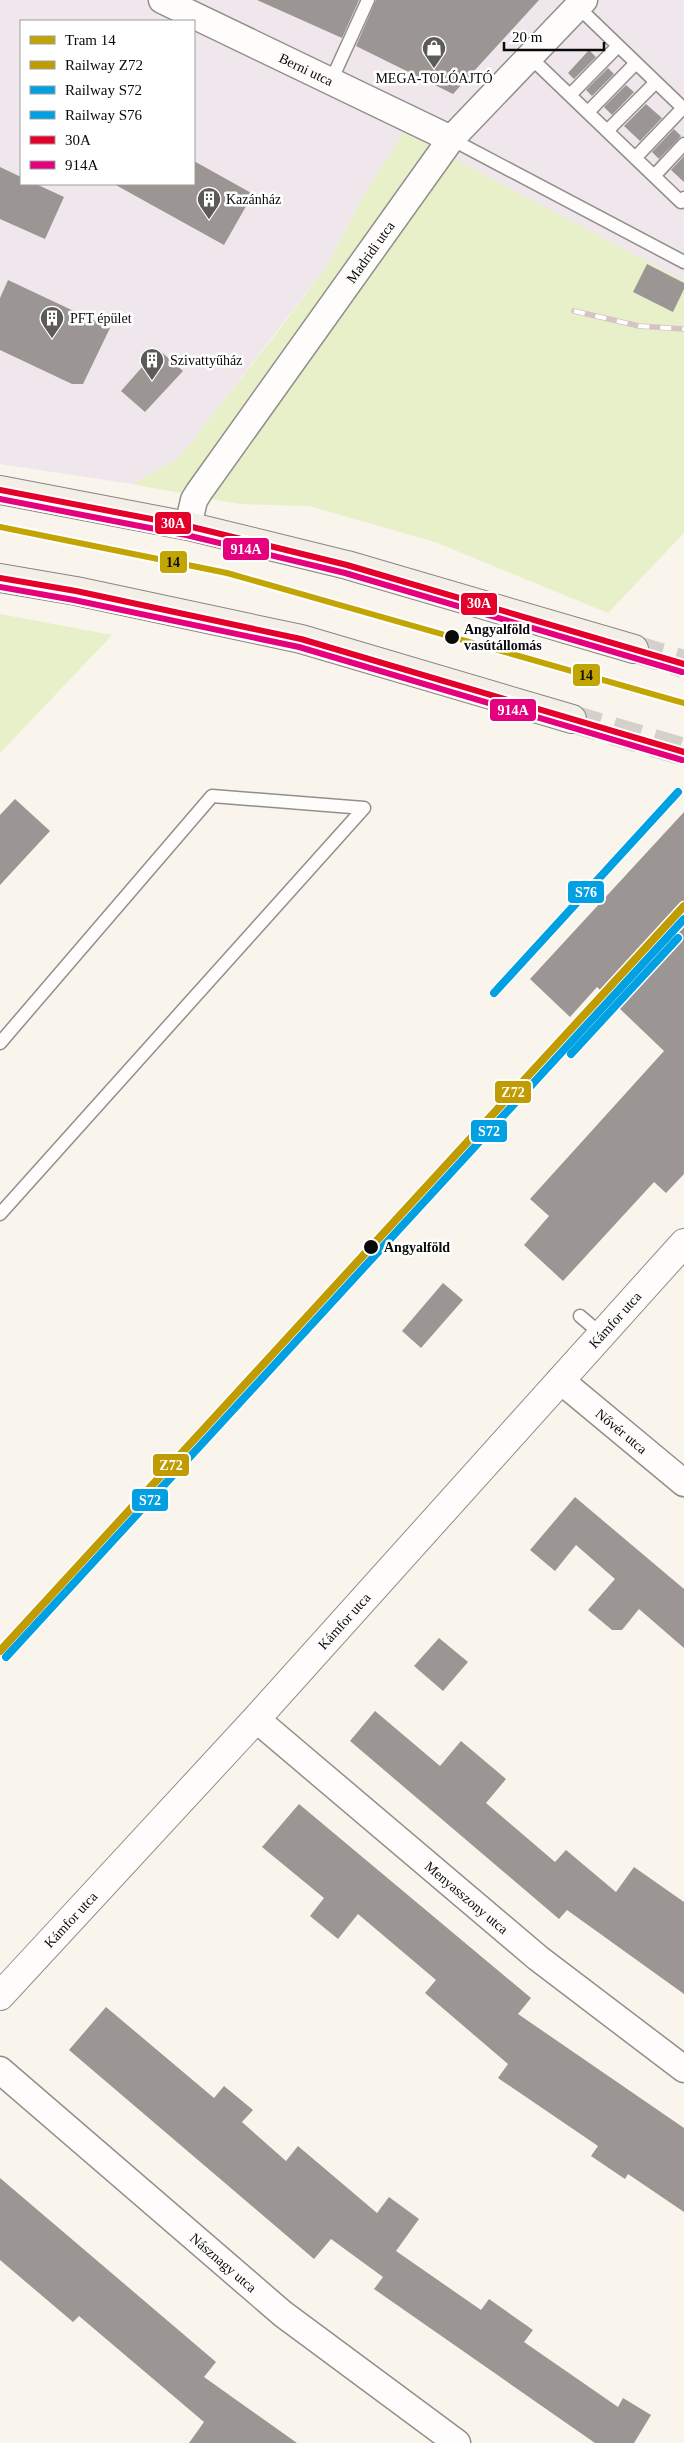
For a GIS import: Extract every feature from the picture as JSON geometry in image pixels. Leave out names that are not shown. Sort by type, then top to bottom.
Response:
[{"type":"main road","points":[[0,490],[188,526],[347,565],[634,649]]},
{"type":"main road","points":[[0,578],[76,591],[302,640],[572,719]]},
{"type":"street","name":"Berni utca","points":[[162,0],[451,139]]},
{"type":"street","name":"Madridi utca","points":[[188,526],[194,500],[451,139],[581,3]]},
{"type":"street","name":"Kámfor utca","points":[[0,1996],[256,1719],[684,1243]]},
{"type":"street","name":"Nővér utca","points":[[560,1380],[684,1483]]},
{"type":"street","name":"Menyasszony utca","points":[[256,1719],[538,1958],[684,2068]]},
{"type":"street","name":"Násznagy utca","points":[[0,2070],[283,2314],[457,2443]]},
{"type":"lane","points":[[331,81],[368,0]]},
{"type":"lane","points":[[581,3],[618,46],[684,109],[635,158]]},
{"type":"lane","points":[[570,95],[618,46]]},
{"type":"lane","points":[[530,57],[681,202],[684,198]]},
{"type":"lane","points":[[588,112],[636,63]]},
{"type":"lane","points":[[607,131],[656,82]]},
{"type":"lane","points":[[451,139],[684,262]]},
{"type":"lane","points":[[654,176],[684,144]]},
{"type":"lane","points":[[0,1043],[212,796],[364,808],[0,1214]]},
{"type":"lane","points":[[580,1316],[601,1334]]},
{"type":"shaded area","points":[[0,0],[684,0],[684,281],[404,133],[364,195],[326,267],[178,460],[132,484],[0,464]]},
{"type":"green space","points":[[404,132],[684,281],[684,533],[608,613],[435,542],[309,506],[240,504],[132,484],[178,459],[279,330],[326,267],[364,195]]},
{"type":"green space","points":[[0,614],[112,635],[0,753]]},
{"type":"building","points":[[257,0],[359,0],[342,38]]},
{"type":"building","points":[[376,0],[539,0],[453,94],[356,46]]},
{"type":"building","points":[[589,50],[596,57],[574,79],[568,73]]},
{"type":"building","points":[[608,68],[614,74],[592,96],[586,90]]},
{"type":"building","points":[[626,85],[634,92],[612,115],[604,107]]},
{"type":"building","points":[[646,104],[662,118],[640,141],[624,126]]},
{"type":"building","points":[[674,129],[681,136],[659,159],[652,152]]},
{"type":"building","points":[[684,156],[684,182],[671,170]]},
{"type":"building","name":"Kazánház","points":[[195,162],[253,194],[224,245],[116,185],[195,185]]},
{"type":"building","points":[[0,167],[20,177],[20,185],[38,185],[64,197],[45,239],[0,219]]},
{"type":"building","points":[[647,264],[684,283],[684,289],[673,312],[633,292]]},
{"type":"building","name":"PFT épület","points":[[8,280],[110,328],[83,384],[72,384],[0,350],[0,298]]},
{"type":"building","name":"Szivattyűház","points":[[158,349],[183,371],[145,412],[121,391]]},
{"type":"building","points":[[15,799],[50,831],[0,885],[0,815]]},
{"type":"building","points":[[684,812],[684,1174],[666,1193],[654,1182],[563,1281],[524,1245],[549,1216],[530,1199],[664,1051],[597,987],[570,1017],[530,979]]},
{"type":"building","points":[[443,1283],[463,1300],[421,1348],[402,1331]]},
{"type":"building","points":[[575,1497],[684,1589],[684,1648],[639,1609],[622,1630],[612,1630],[588,1610],[615,1579],[576,1545],[555,1571],[530,1550]]},
{"type":"building","points":[[439,1638],[468,1662],[443,1691],[414,1666]]},
{"type":"building","points":[[375,1711],[440,1766],[461,1741],[506,1779],[486,1803],[555,1862],[566,1850],[616,1892],[634,1867],[684,1902],[684,1994],[567,1910],[559,1919],[350,1741]]},
{"type":"building","points":[[299,1804],[531,1998],[518,2014],[684,2128],[684,2212],[628,2174],[625,2179],[591,2156],[598,2146],[498,2078],[508,2064],[425,1993],[436,1980],[358,1914],[338,1939],[310,1916],[324,1898],[262,1847]]},
{"type":"building","points":[[106,2007],[214,2098],[224,2086],[253,2110],[242,2122],[286,2161],[298,2146],[377,2213],[389,2197],[419,2219],[396,2251],[481,2310],[489,2299],[533,2330],[524,2342],[618,2407],[623,2398],[651,2415],[634,2443],[595,2443],[374,2289],[383,2277],[331,2239],[314,2259],[69,2050]]},
{"type":"building","points":[[0,2178],[216,2362],[204,2377],[297,2443],[189,2443],[204,2422],[79,2316],[73,2322],[0,2260]]},
{"type":"tunnel","points":[[634,649],[684,664]]},
{"type":"tunnel","points":[[572,719],[684,752]]},
{"type":"railway","points":[[574,311],[639,326],[684,329]]},
{"type":"tram line","name":"14","points":[[0,527],[227,573],[684,703]]},
{"type":"rail line","name":"S76","points":[[494,993],[678,792]]},
{"type":"rail line","name":"Z72","points":[[0,1651],[684,906]]},
{"type":"rail line","name":"S72","points":[[6,1657],[684,919]]},
{"type":"rail line","name":"S76","points":[[571,1054],[678,938]]},
{"type":"transit line","name":"30A","points":[[0,490],[188,526],[347,565],[684,664]]},
{"type":"transit line","name":"914A","points":[[0,499],[186,535],[345,573],[682,672]]},
{"type":"transit line","name":"30A","points":[[0,578],[76,591],[301,639],[684,752]]},
{"type":"transit line","name":"914A","points":[[0,587],[74,600],[299,647],[682,760]]},
{"type":"place","name":"MEGA-TOLÓAJTÓ","points":[[434,69]]},
{"type":"place","name":"Kazánház","points":[[209,220]]},
{"type":"place","name":"PFT épület","points":[[52,339]]},
{"type":"place","name":"Szivattyűház","points":[[152,381]]},
{"type":"place","name":"Angyalföld vasútállomás","points":[[452,637]]},
{"type":"place","name":"Angyalföld","points":[[371,1247]]}]
